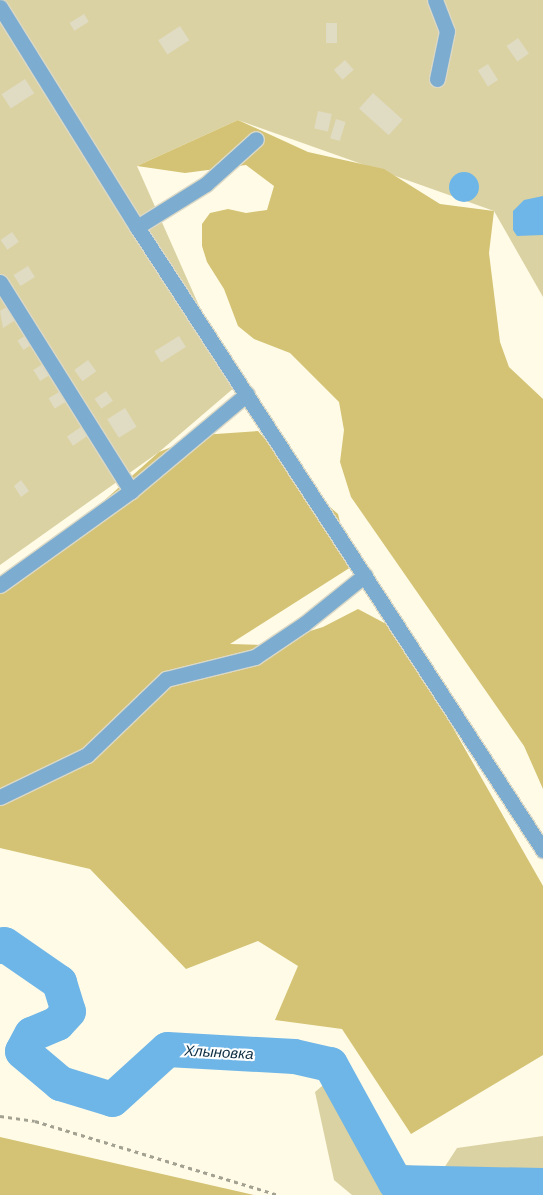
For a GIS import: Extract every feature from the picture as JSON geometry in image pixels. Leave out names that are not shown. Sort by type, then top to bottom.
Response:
[{"type":"street","points":[[435,0],[447,31],[437,79]]},
{"type":"street","points":[[0,7],[137,227],[543,850]]},
{"type":"street","points":[[137,227],[206,184],[256,139]]},
{"type":"street","points":[[0,282],[131,491]]},
{"type":"street","points":[[0,585],[131,491],[247,394]]},
{"type":"street","points":[[0,797],[88,755],[166,679],[255,657],[304,624],[364,575]]},
{"type":"path","points":[[0,1116],[36,1121],[279,1195]]},
{"type":"shaded area","points":[[0,0],[543,0],[543,297],[494,211],[238,120],[137,166],[235,387],[159,452],[0,565]]},
{"type":"shaded area","points":[[238,120],[308,152],[384,169],[440,204],[494,211],[489,253],[500,342],[509,367],[543,399],[543,789],[524,746],[351,497],[340,462],[344,430],[339,402],[290,353],[254,339],[238,326],[224,289],[207,262],[202,246],[202,224],[210,213],[228,209],[246,213],[267,210],[274,186],[246,165],[185,173],[137,166]]},
{"type":"shaded area","points":[[258,431],[306,486],[338,514],[351,567],[230,644],[265,645],[323,627],[358,609],[390,626],[416,663],[543,886],[543,1055],[411,1134],[342,1029],[275,1020],[298,966],[258,941],[186,969],[90,869],[0,848],[0,580],[38,559],[159,452],[201,435]]},
{"type":"shaded area","points":[[342,1069],[401,1164],[442,1171],[457,1148],[543,1136],[543,1195],[352,1195],[334,1180],[315,1092]]},
{"type":"shaded area","points":[[0,1137],[254,1195],[0,1195]]},
{"type":"water","points":[[464,172],[475,176],[479,187],[475,198],[464,202],[453,198],[449,187],[453,176]]},
{"type":"water","points":[[543,196],[543,235],[517,236],[513,230],[513,211],[524,200]]},
{"type":"building","points":[[84,14],[89,22],[74,31],[70,23]]},
{"type":"building","points":[[326,23],[337,23],[337,43],[326,43]]},
{"type":"building","points":[[180,26],[189,40],[167,54],[158,40]]},
{"type":"building","points":[[518,38],[529,54],[517,62],[507,46]]},
{"type":"building","points":[[345,60],[354,70],[343,80],[334,70]]},
{"type":"building","points":[[488,64],[498,80],[488,86],[478,70]]},
{"type":"building","points":[[25,79],[34,93],[11,109],[2,94]]},
{"type":"building","points":[[373,93],[403,120],[389,135],[359,109]]},
{"type":"building","points":[[318,111],[332,114],[328,132],[314,129]]},
{"type":"building","points":[[336,119],[346,122],[340,141],[330,138]]},
{"type":"building","points":[[12,232],[19,242],[7,250],[1,240]]},
{"type":"building","points":[[28,266],[35,277],[20,286],[14,275]]},
{"type":"building","points":[[8,306],[17,319],[3,328],[0,311]]},
{"type":"building","points":[[29,333],[35,342],[24,350],[17,341]]},
{"type":"building","points":[[179,336],[186,347],[161,362],[154,351]]},
{"type":"building","points":[[88,360],[96,371],[82,381],[74,370]]},
{"type":"building","points":[[46,362],[53,373],[40,381],[33,370]]},
{"type":"building","points":[[64,389],[70,399],[55,409],[49,398]]},
{"type":"building","points":[[106,391],[113,401],[101,409],[95,399]]},
{"type":"building","points":[[125,408],[137,427],[119,438],[107,419]]},
{"type":"building","points":[[81,427],[87,436],[73,446],[67,437]]},
{"type":"building","points":[[21,480],[29,491],[21,497],[14,486]]},
{"type":"waterway","name":"Хлыновка","points":[[0,946],[4,944],[59,982],[68,1011],[57,1023],[31,1034],[22,1051],[60,1083],[112,1099],[167,1049],[294,1056],[330,1064],[395,1182],[543,1185]]}]
